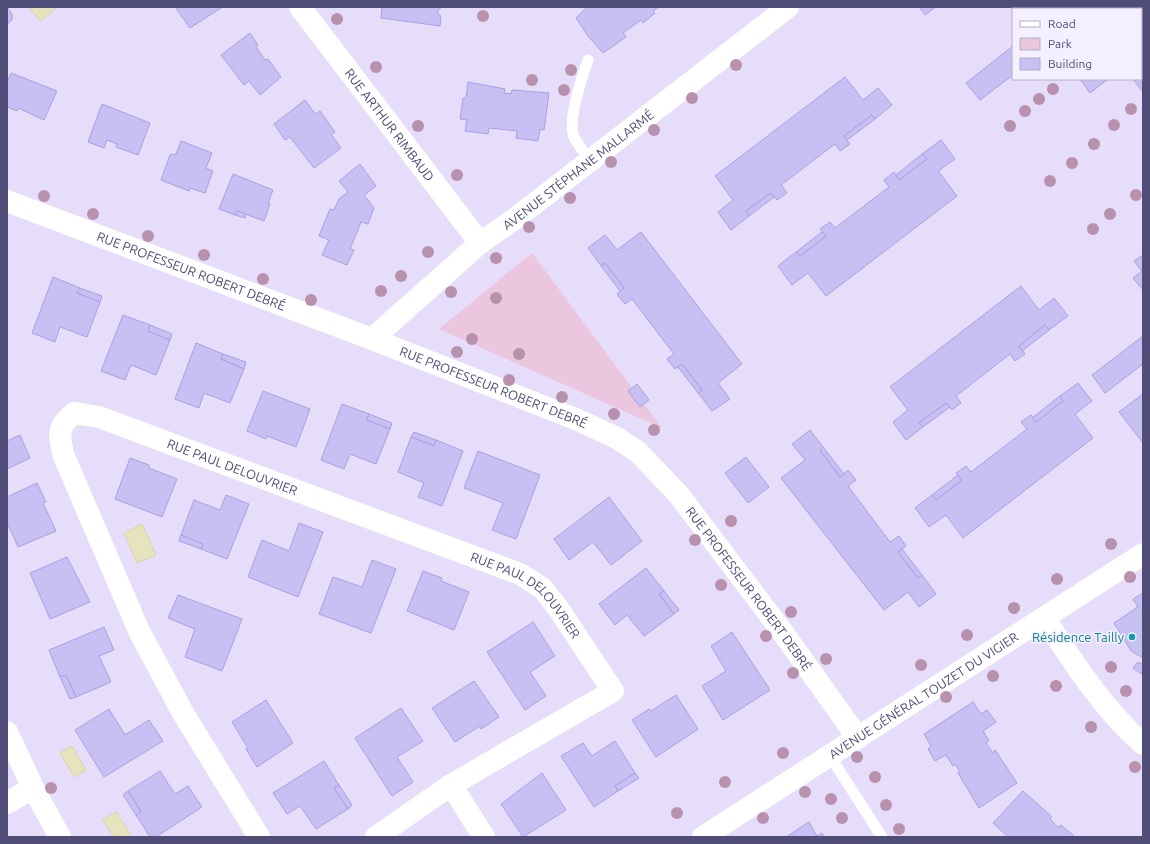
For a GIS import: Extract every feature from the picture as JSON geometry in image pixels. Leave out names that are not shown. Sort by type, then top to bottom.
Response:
[{"type":"street","name":"RUE ARTHUR RIMBAUD","points":[[300,7],[480,243]]},
{"type":"street","name":"AVENUE STÉPHANE MALLARMÉ","points":[[372,339],[480,243],[516,218],[788,7]]},
{"type":"street","name":"RUE PROFESSEUR ROBERT DEBRÉ","points":[[7,201],[372,339],[578,420],[617,438],[638,452],[679,495],[786,636],[858,738]]},
{"type":"street","name":"RUE PAUL DELOUVRIER","points":[[259,837],[183,713],[136,624],[63,454],[59,432],[64,421],[74,413],[99,417],[520,574],[542,588],[558,608],[613,691],[451,785],[376,837]]},
{"type":"street","name":"AVENUE GÉNÉRAL TOUZET DU VIGIER","points":[[703,837],[1143,554]]},
{"type":"street","points":[[1045,618],[1086,682],[1106,706],[1143,744]]},
{"type":"street","points":[[7,732],[33,788],[60,837]]},
{"type":"street","points":[[451,785],[484,837]]},
{"type":"street","points":[[7,803],[33,788]]},
{"type":"lane","points":[[588,60],[578,85],[574,112],[573,136],[590,161]]},
{"type":"lane","points":[[830,756],[882,837]]},
{"type":"shaded area","points":[[7,7],[1143,7],[1143,837],[7,837]]},
{"type":"shaded area","points":[[29,7],[54,7],[55,9],[40,21]]},
{"type":"shaded area","points":[[142,524],[156,555],[137,563],[124,533]]},
{"type":"shaded area","points":[[72,746],[86,770],[74,777],[60,753]]},
{"type":"shaded area","points":[[116,812],[132,837],[114,837],[103,820]]},
{"type":"green space","points":[[532,253],[662,428],[439,329]]},
{"type":"building","points":[[7,7],[12,14],[12,20],[7,24]]},
{"type":"building","points":[[175,7],[221,7],[221,8],[190,28]]},
{"type":"building","points":[[382,7],[442,7],[437,11],[441,17],[440,26],[381,18]]},
{"type":"building","points":[[587,7],[659,7],[653,11],[655,13],[643,23],[641,20],[623,33],[626,37],[603,53],[588,36],[576,18]]},
{"type":"building","points":[[919,7],[936,7],[925,15]]},
{"type":"building","points":[[1011,7],[1040,8],[1012,8]]},
{"type":"building","points":[[1077,7],[1135,8],[1078,8]]},
{"type":"building","points":[[1142,16],[1143,16],[1143,92],[1134,80],[1142,80]]},
{"type":"building","points":[[250,33],[258,45],[256,47],[265,60],[268,59],[281,77],[260,95],[249,81],[244,85],[221,55]]},
{"type":"building","points":[[1012,47],[1012,76],[980,100],[966,83]]},
{"type":"building","points":[[11,73],[57,91],[44,120],[18,108],[17,111],[7,107],[7,83]]},
{"type":"building","points":[[845,77],[863,100],[878,88],[892,105],[875,119],[872,115],[844,136],[850,144],[840,151],[835,144],[781,185],[787,193],[777,200],[771,193],[746,211],[749,216],[731,230],[718,212],[733,200],[715,176]]},
{"type":"building","points":[[1081,80],[1107,80],[1090,93]]},
{"type":"building","points":[[468,82],[505,89],[504,93],[511,94],[512,90],[549,93],[544,130],[540,129],[538,141],[516,138],[517,131],[489,128],[488,134],[465,131],[467,120],[460,119],[463,98],[466,98]]},
{"type":"building","points":[[305,100],[315,114],[320,111],[335,132],[331,134],[341,148],[314,168],[290,137],[285,140],[274,124]]},
{"type":"building","points":[[102,104],[150,123],[138,155],[116,147],[117,144],[107,140],[104,148],[88,142]]},
{"type":"building","points":[[872,115],[875,119],[847,140],[844,136]]},
{"type":"building","points":[[941,140],[955,159],[938,171],[957,196],[826,296],[808,273],[792,285],[778,266],[796,252],[800,256],[826,236],[820,229],[830,222],[835,228],[889,187],[884,180],[894,172],[899,180],[927,159],[922,154]]},
{"type":"building","points":[[181,141],[212,153],[206,168],[213,171],[205,193],[190,188],[189,191],[161,180],[170,155],[176,154]]},
{"type":"building","points":[[922,154],[927,159],[899,180],[896,175]]},
{"type":"building","points":[[360,164],[376,186],[364,195],[374,208],[368,224],[361,222],[350,249],[354,250],[347,265],[322,255],[329,240],[319,236],[330,209],[334,210],[339,199],[348,192],[339,181]]},
{"type":"building","points":[[233,174],[273,190],[264,221],[237,211],[235,215],[219,209]]},
{"type":"building","points":[[771,193],[774,197],[749,216],[746,211]]},
{"type":"building","points":[[237,211],[246,214],[245,218],[235,215]]},
{"type":"building","points":[[641,232],[742,364],[718,383],[730,399],[712,411],[698,393],[702,390],[682,364],[675,369],[667,359],[674,354],[632,299],[625,304],[617,294],[624,288],[605,263],[601,266],[588,248],[605,235],[617,250]]},
{"type":"building","points":[[822,232],[826,236],[800,256],[796,252]]},
{"type":"building","points":[[1143,255],[1143,290],[1133,278],[1142,271],[1134,261]]},
{"type":"building","points":[[605,263],[624,288],[620,291],[601,266]]},
{"type":"building","points":[[53,277],[80,288],[77,293],[100,302],[87,337],[60,327],[55,342],[32,333]]},
{"type":"building","points":[[1021,286],[1039,310],[1054,298],[1068,316],[1049,330],[1045,325],[1019,346],[1025,354],[1015,361],[1010,354],[956,396],[961,403],[952,410],[946,403],[919,423],[923,427],[906,440],[893,422],[908,410],[890,387]]},
{"type":"building","points":[[80,288],[102,296],[100,302],[77,293]]},
{"type":"building","points":[[123,315],[150,325],[148,331],[170,340],[156,375],[131,365],[125,380],[101,371]]},
{"type":"building","points":[[150,325],[172,334],[170,340],[148,331]]},
{"type":"building","points":[[1045,325],[1049,330],[1022,351],[1019,346]]},
{"type":"building","points":[[1143,336],[1143,364],[1105,393],[1092,375]]},
{"type":"building","points":[[196,343],[223,354],[221,359],[244,369],[230,403],[204,393],[199,408],[175,399]]},
{"type":"building","points":[[223,354],[246,362],[244,369],[221,359]]},
{"type":"building","points":[[682,364],[702,390],[698,393],[678,367]]},
{"type":"building","points":[[1078,383],[1092,401],[1075,414],[1093,438],[963,538],[946,515],[929,527],[915,508],[932,495],[936,500],[962,480],[956,473],[966,466],[971,472],[1027,429],[1021,422],[1031,415],[1036,422],[1063,401],[1060,396]]},
{"type":"building","points":[[637,384],[649,400],[640,407],[628,391]]},
{"type":"building","points":[[263,391],[310,409],[296,447],[267,436],[266,439],[247,431]]},
{"type":"building","points":[[1143,394],[1143,443],[1119,412]]},
{"type":"building","points":[[1060,396],[1063,401],[1036,422],[1032,418]]},
{"type":"building","points":[[946,403],[950,407],[923,427],[919,423]]},
{"type":"building","points":[[342,404],[369,414],[367,420],[390,429],[376,464],[350,454],[344,469],[321,460]]},
{"type":"building","points":[[369,414],[392,423],[390,429],[367,420]]},
{"type":"building","points":[[810,430],[823,447],[820,450],[840,477],[848,470],[856,480],[848,486],[890,542],[899,536],[906,546],[898,552],[918,578],[922,575],[936,594],[919,607],[908,592],[884,610],[781,478],[805,460],[792,444]]},
{"type":"building","points":[[414,432],[436,440],[434,446],[411,437]]},
{"type":"building","points":[[20,435],[30,458],[7,469],[7,441]]},
{"type":"building","points":[[411,437],[434,446],[436,440],[463,451],[442,506],[418,497],[424,483],[398,472]]},
{"type":"building","points":[[823,447],[844,474],[840,477],[820,450]]},
{"type":"building","points":[[478,451],[540,475],[516,539],[492,530],[503,503],[464,488]]},
{"type":"building","points":[[746,457],[769,487],[748,503],[725,473]]},
{"type":"building","points":[[130,458],[149,465],[149,468],[177,479],[162,517],[115,499]]},
{"type":"building","points":[[958,475],[962,480],[936,500],[932,495]]},
{"type":"building","points":[[37,483],[46,502],[43,503],[56,531],[18,547],[7,522],[7,497]]},
{"type":"building","points":[[226,495],[249,504],[227,559],[201,549],[203,544],[181,535],[194,500],[220,510]]},
{"type":"building","points":[[609,497],[642,541],[611,565],[593,542],[569,560],[554,539]]},
{"type":"building","points":[[299,523],[323,532],[298,597],[248,577],[262,540],[289,551]]},
{"type":"building","points":[[181,535],[203,544],[201,549],[179,541]]},
{"type":"building","points":[[902,549],[922,575],[918,578],[898,552]]},
{"type":"building","points":[[67,557],[90,602],[50,619],[30,573]]},
{"type":"building","points":[[372,560],[396,569],[371,633],[319,614],[333,577],[362,587]]},
{"type":"building","points":[[646,568],[664,591],[659,594],[674,614],[644,636],[627,615],[615,625],[599,604]]},
{"type":"building","points":[[423,571],[442,578],[441,581],[469,592],[454,630],[407,611]]},
{"type":"building","points":[[664,591],[679,610],[674,614],[659,594]]},
{"type":"building","name":"Résidence Tailly","points":[[1143,593],[1143,658],[1131,651],[1114,623],[1138,607],[1133,599]]},
{"type":"building","points":[[178,595],[242,619],[222,671],[185,657],[195,629],[168,618]]},
{"type":"building","points":[[533,622],[555,656],[530,672],[546,696],[525,710],[487,652]]},
{"type":"building","points":[[104,627],[114,650],[99,656],[111,682],[76,697],[66,675],[60,677],[49,650]]},
{"type":"building","points":[[732,632],[770,690],[723,720],[702,686],[726,671],[711,646]]},
{"type":"building","name":"Résidence Tailly","points":[[1138,662],[1143,663],[1143,675],[1133,668]]},
{"type":"building","points":[[66,675],[76,697],[70,699],[60,677]]},
{"type":"building","points":[[474,681],[499,717],[481,729],[480,726],[455,742],[432,708]]},
{"type":"building","points":[[676,695],[698,729],[656,757],[632,720],[649,709],[651,711]]},
{"type":"building","points":[[266,700],[293,743],[257,767],[246,749],[248,748],[232,722]]},
{"type":"building","points":[[973,702],[981,714],[987,710],[996,722],[983,731],[989,741],[986,743],[993,753],[995,750],[1017,783],[979,808],[958,773],[960,772],[955,764],[953,766],[946,755],[935,761],[928,749],[931,746],[924,734]]},
{"type":"building","points":[[401,708],[423,741],[397,757],[413,782],[392,796],[355,738]]},
{"type":"building","points":[[109,709],[125,735],[149,720],[163,741],[104,777],[75,730]]},
{"type":"building","points":[[615,741],[635,773],[615,786],[618,791],[594,807],[561,756],[583,743],[592,756]]},
{"type":"building","points":[[324,761],[339,785],[334,788],[348,809],[316,829],[300,806],[287,814],[273,793]]},
{"type":"building","points":[[160,771],[175,794],[188,786],[202,807],[156,837],[150,837],[136,815],[141,812],[128,791]]},
{"type":"building","points":[[542,773],[566,810],[523,837],[501,804]]},
{"type":"building","points":[[635,773],[639,778],[618,791],[615,786]]},
{"type":"building","points":[[339,785],[352,805],[348,809],[334,788]]},
{"type":"building","points":[[128,791],[141,812],[136,815],[123,795]]},
{"type":"building","points":[[1023,791],[1052,817],[1050,819],[1058,827],[1061,825],[1075,837],[1008,837],[993,823]]},
{"type":"building","points":[[809,822],[817,836],[822,833],[824,837],[786,837]]},
{"type":"place","name":"Résidence Tailly","points":[[1132,637]]}]
